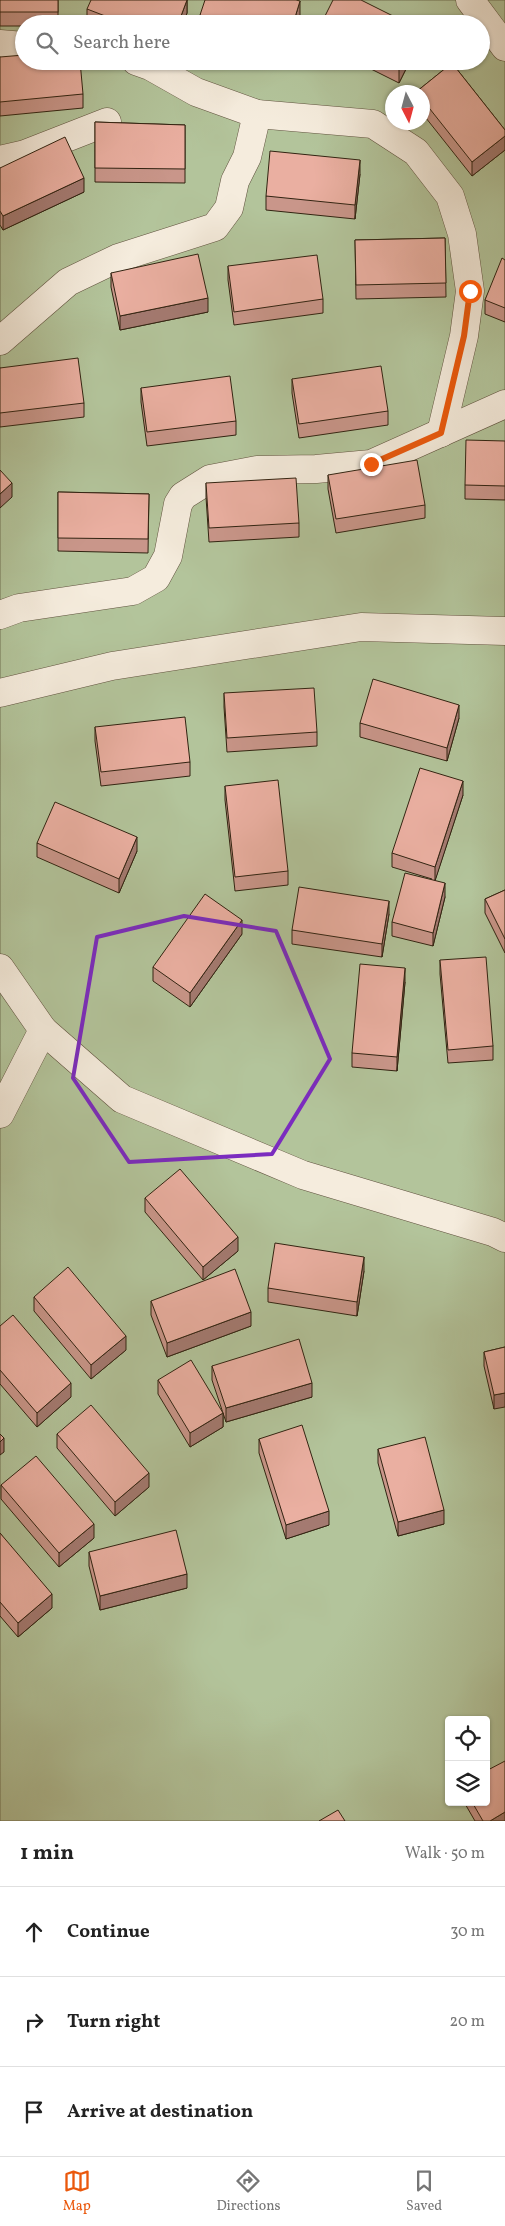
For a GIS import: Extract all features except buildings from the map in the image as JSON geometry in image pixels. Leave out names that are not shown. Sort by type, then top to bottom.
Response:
[{"type":"street","points":[[470,0],[481,15]]},
{"type":"street","points":[[490,27],[505,47]]},
{"type":"street","points":[[0,44],[15,45]]},
{"type":"street","points":[[157,70],[196,92],[256,114],[373,124],[416,152],[450,196],[462,234],[470,291],[464,336],[441,433]]},
{"type":"street","points":[[0,341],[68,282],[118,258],[215,227],[229,208],[235,181],[247,157],[256,114]]},
{"type":"street","points":[[0,160],[25,154],[107,122]]},
{"type":"street","points":[[0,615],[19,608],[133,591],[156,578],[168,556],[178,504],[183,496],[210,479],[257,470],[316,469],[371,464],[505,404]]},
{"type":"street","points":[[0,693],[112,666],[361,627],[505,631]]},
{"type":"street","points":[[0,968],[43,1030],[122,1099],[303,1175],[501,1227]]},
{"type":"street","points":[[0,1114],[43,1030]]},
{"type":"highlighted area","points":[[184,916],[276,931],[330,1059],[272,1154],[129,1162],[73,1078],[97,937]]},
{"type":"green space","points":[[0,0],[505,0],[505,1821],[0,1821]]},
{"type":"route","points":[[371,464],[441,433],[464,336],[470,291]]}]
